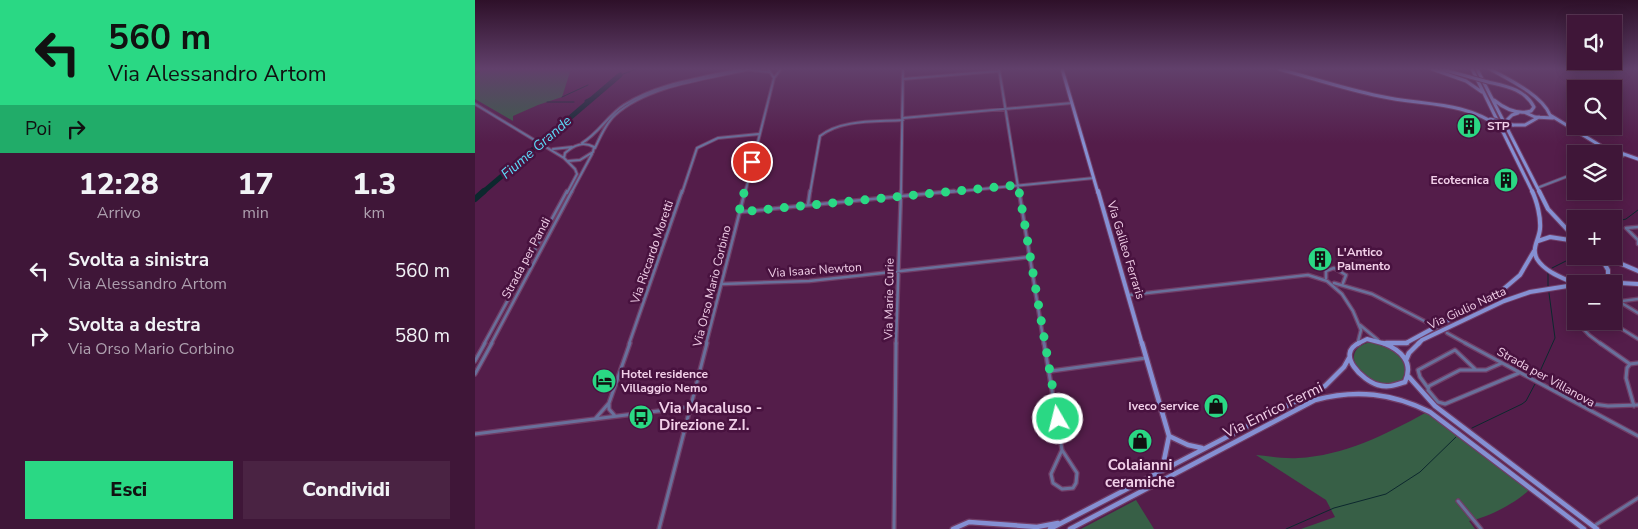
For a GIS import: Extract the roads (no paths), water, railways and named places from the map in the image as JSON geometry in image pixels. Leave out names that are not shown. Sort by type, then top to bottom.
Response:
[{"type":"main road","name":"Via Galileo Ferraris","points":[[1069,94],[1169,436]]},
{"type":"main road","points":[[1369,94],[1463,108],[1490,119],[1513,125],[1523,126],[1540,117]]},
{"type":"main road","points":[[1483,94],[1494,113],[1495,119],[1490,119]]},
{"type":"main road","points":[[1510,132],[1507,120],[1512,115],[1531,111],[1534,106],[1529,98],[1521,94]]},
{"type":"main road","points":[[1529,94],[1549,108],[1549,116]]},
{"type":"main road","points":[[1491,96],[1503,107],[1520,113]]},
{"type":"main road","points":[[1491,96],[1537,188],[1554,217],[1567,231]]},
{"type":"main road","name":"Via Giulio Natta","points":[[1386,342],[1406,343],[1500,292],[1520,275],[1534,251],[1540,229],[1536,199],[1494,113]]},
{"type":"main road","points":[[1526,113],[1532,116],[1549,116],[1601,146],[1638,159]]},
{"type":"main road","points":[[1532,116],[1534,121]]},
{"type":"main road","points":[[1490,119],[1503,130]]},
{"type":"main road","points":[[1537,242],[1550,236],[1567,239]]},
{"type":"main road","points":[[1534,251],[1537,259],[1553,274],[1567,280]]},
{"type":"main road","points":[[1622,265],[1638,271]]},
{"type":"main road","points":[[1622,284],[1638,284]]},
{"type":"main road","name":"Via Giulio Natta","points":[[1406,360],[1409,353],[1423,340],[1504,301],[1530,292],[1567,286]]},
{"type":"main road","points":[[1409,376],[1399,386],[1391,388],[1383,394],[1356,372],[1349,358],[1350,351],[1358,342],[1367,339],[1386,342],[1401,353],[1406,360],[1409,376],[1435,406],[1595,528]]},
{"type":"main road","name":"Via Enrico Fermi","points":[[1050,529],[1202,448],[1325,386],[1344,367],[1349,358]]},
{"type":"main road","points":[[1372,384],[1391,388]]},
{"type":"main road","name":"Via Enrico Fermi","points":[[1070,529],[1315,400],[1348,392],[1383,394],[1417,405],[1441,420],[1584,529]]},
{"type":"main road","points":[[1162,470],[1169,436],[1188,445],[1202,448]]},
{"type":"main road","points":[[953,529],[969,522],[1037,526],[1062,522]]},
{"type":"street","points":[[581,144],[598,132],[606,120],[615,112],[637,98],[649,94]]},
{"type":"street","name":"Strada per Pandi","points":[[475,374],[612,118],[636,101],[655,94]]},
{"type":"street","name":"Via Orso Mario Corbino","points":[[659,529],[770,94]]},
{"type":"street","name":"Via Marie Curie","points":[[894,529],[897,271],[903,94]]},
{"type":"street","points":[[1004,94],[1029,257],[1051,371],[1063,450],[1079,473],[1078,482],[1073,488],[1062,489],[1053,484],[1051,474],[1063,450]]},
{"type":"street","points":[[808,205],[820,136],[825,130],[903,119],[1072,103]]},
{"type":"street","points":[[475,104],[568,160],[580,160],[594,151],[590,144],[558,149],[549,148]]},
{"type":"street","name":"Via Riccardo Moretti","points":[[595,419],[609,403],[697,148],[703,142],[713,138],[759,134]]},
{"type":"street","points":[[564,158],[568,150],[576,145]]},
{"type":"street","name":"Strada per Pandi","points":[[475,361],[577,174],[577,171],[568,160]]},
{"type":"street","points":[[1537,188],[1567,176]]},
{"type":"street","points":[[739,212],[1094,178]]},
{"type":"street","points":[[1638,227],[1626,228],[1638,243]]},
{"type":"street","name":"Via Isaac Newton","points":[[721,284],[809,281],[1029,257]]},
{"type":"street","points":[[1326,278],[1326,271],[1335,268],[1346,276],[1343,283]]},
{"type":"street","points":[[1129,295],[1308,275],[1326,278],[1333,283],[1344,298],[1359,324],[1361,330],[1358,342]]},
{"type":"street","points":[[1333,283],[1343,283],[1387,301],[1434,326]]},
{"type":"street","points":[[1622,302],[1638,299]]},
{"type":"street","points":[[1622,304],[1638,313]]},
{"type":"street","points":[[1359,324],[1378,340]]},
{"type":"street","points":[[1622,329],[1638,339]]},
{"type":"street","points":[[1584,330],[1630,364]]},
{"type":"street","name":"Strada per Villanova","points":[[1447,333],[1638,436]]},
{"type":"street","points":[[1476,370],[1455,350],[1418,370],[1420,377],[1437,402],[1445,404],[1521,373]]},
{"type":"street","points":[[1051,371],[1147,358]]},
{"type":"street","points":[[1428,388],[1460,370],[1486,370],[1502,363]]},
{"type":"street","points":[[1574,402],[1621,408],[1636,405],[1625,374],[1626,368],[1630,364],[1638,363]]},
{"type":"street","points":[[609,403],[609,409],[615,416]]},
{"type":"street","points":[[475,434],[690,407]]},
{"type":"street","points":[[1595,528],[1638,498]]},
{"type":"street","points":[[1458,501],[1481,529]]},
{"type":"waterway","name":"Fiume Grande","points":[[562,97],[569,94]]},
{"type":"waterway","name":"Fiume Grande","points":[[482,193],[598,94]]},
{"type":"waterway","name":"Fiume Grande","points":[[586,101],[590,99]]},
{"type":"waterway","points":[[547,102],[574,102]]},
{"type":"waterway","name":"Fiume Grande","points":[[475,199],[484,191]]},
{"type":"waterway","points":[[1622,220],[1638,210]]},
{"type":"waterway","points":[[1552,268],[1567,260]]},
{"type":"waterway","points":[[1548,272],[1548,286]]},
{"type":"waterway","points":[[1537,378],[1555,338],[1549,293]]},
{"type":"waterway","points":[[1472,428],[1522,404],[1526,401],[1535,384]]},
{"type":"waterway","points":[[1286,529],[1334,508],[1386,494],[1420,472],[1456,437]]},
{"type":"place","name":"STP","points":[[1469,126]]},
{"type":"place","name":"Ecotecnica","points":[[1506,180]]},
{"type":"place","name":"L'Antico Palmento","points":[[1320,259]]},
{"type":"place","name":"Hotel residence Villaggio Nemo","points":[[604,381]]},
{"type":"place","name":"Iveco service","points":[[1216,406]]},
{"type":"place","name":"Via Macaluso - Direzione Z.I.","points":[[641,417]]},
{"type":"place","name":"Colaianni ceramiche","points":[[1140,441]]}]
